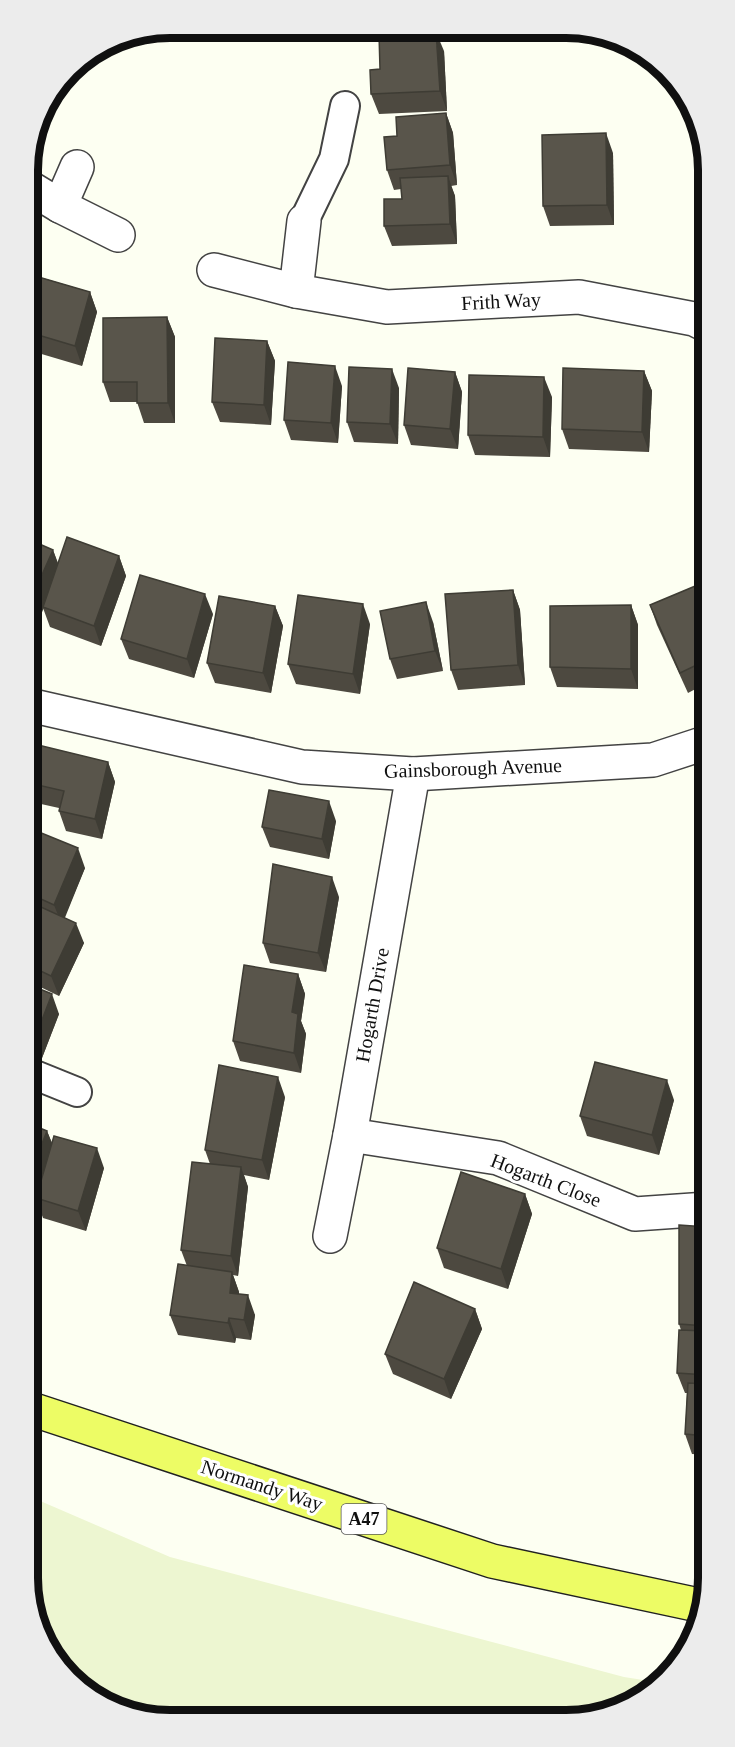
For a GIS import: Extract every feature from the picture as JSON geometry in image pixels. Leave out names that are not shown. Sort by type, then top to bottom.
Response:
[{"type":"main road","name":"Normandy Way","points":[[38,1411],[492,1561],[694,1604]]},
{"type":"street","points":[[60,206],[77,167]]},
{"type":"street","points":[[38,193],[118,235]]},
{"type":"street","points":[[296,291],[304,221]]},
{"type":"street","name":"Frith Way","points":[[214,270],[296,291],[387,307],[579,297],[698,321]]},
{"type":"street","name":"Gainsborough Avenue","points":[[38,707],[302,767],[413,774],[653,760],[698,745]]},
{"type":"street","name":"Hogarth Drive","points":[[330,1236],[350,1135],[413,774]]},
{"type":"street","name":"Hogarth Close","points":[[350,1135],[498,1158],[635,1214],[697,1210]]},
{"type":"lane","points":[[304,221],[334,159],[345,106]]},
{"type":"lane","points":[[38,1076],[78,1092]]},
{"type":"green space","points":[[38,1500],[170,1557],[624,1677],[648,1681],[624,1696],[600,1705],[566,1710],[170,1710],[144,1707],[127,1702],[111,1696],[82,1677],[55,1644],[42,1612],[39,1595]]},
{"type":"building","points":[[379,38],[436,38],[440,91],[371,94],[370,70],[380,69]]},
{"type":"building","points":[[446,113],[450,165],[387,170],[384,137],[397,136],[396,117]]},
{"type":"building","points":[[606,133],[607,205],[543,206],[542,135]]},
{"type":"building","points":[[448,176],[450,224],[384,226],[384,199],[402,199],[400,178]]},
{"type":"building","points":[[38,277],[90,292],[75,346],[38,335]]},
{"type":"building","points":[[167,317],[168,403],[137,403],[137,382],[103,382],[103,318]]},
{"type":"building","points":[[215,338],[267,341],[264,405],[212,402]]},
{"type":"building","points":[[288,362],[335,366],[331,423],[284,420]]},
{"type":"building","points":[[349,367],[392,369],[390,424],[347,422]]},
{"type":"building","points":[[408,368],[455,372],[450,429],[404,425]]},
{"type":"building","points":[[563,368],[644,371],[642,432],[562,429]]},
{"type":"building","points":[[469,375],[544,377],[543,437],[468,435]]},
{"type":"building","points":[[67,537],[119,556],[94,626],[43,607]]},
{"type":"building","points":[[38,543],[53,550],[38,584]]},
{"type":"building","points":[[140,575],[205,594],[187,659],[121,639]]},
{"type":"building","points":[[698,585],[698,665],[680,673],[650,605]]},
{"type":"building","points":[[513,590],[518,665],[451,670],[445,594]]},
{"type":"building","points":[[298,595],[363,604],[353,674],[288,664]]},
{"type":"building","points":[[219,596],[275,606],[263,673],[207,663]]},
{"type":"building","points":[[426,602],[435,651],[390,659],[380,611]]},
{"type":"building","points":[[631,605],[631,669],[550,667],[550,606]]},
{"type":"building","points":[[38,745],[108,762],[95,819],[59,811],[64,791],[38,785]]},
{"type":"building","points":[[269,790],[329,801],[322,839],[262,827]]},
{"type":"building","points":[[38,832],[78,848],[54,905],[38,898]]},
{"type":"building","points":[[273,864],[332,877],[318,953],[263,943]]},
{"type":"building","points":[[38,906],[76,923],[51,976],[38,970]]},
{"type":"building","points":[[244,965],[298,974],[292,1012],[298,1014],[294,1053],[233,1041]]},
{"type":"building","points":[[38,988],[52,994],[38,1030]]},
{"type":"building","points":[[595,1062],[667,1080],[652,1135],[580,1116]]},
{"type":"building","points":[[219,1065],[278,1077],[262,1160],[205,1150]]},
{"type":"building","points":[[38,1127],[47,1131],[38,1154]]},
{"type":"building","points":[[54,1136],[97,1148],[78,1211],[38,1199],[38,1191]]},
{"type":"building","points":[[192,1162],[241,1167],[231,1256],[181,1250]]},
{"type":"building","points":[[461,1172],[525,1194],[501,1269],[437,1248]]},
{"type":"building","points":[[679,1225],[697,1226],[697,1325],[679,1324]]},
{"type":"building","points":[[178,1264],[232,1272],[230,1293],[248,1295],[244,1320],[229,1318],[228,1323],[170,1315]]},
{"type":"building","points":[[414,1282],[475,1309],[444,1379],[385,1354]]},
{"type":"building","points":[[679,1330],[697,1331],[697,1374],[677,1373]]},
{"type":"building","points":[[688,1383],[697,1383],[697,1435],[685,1434]]}]
